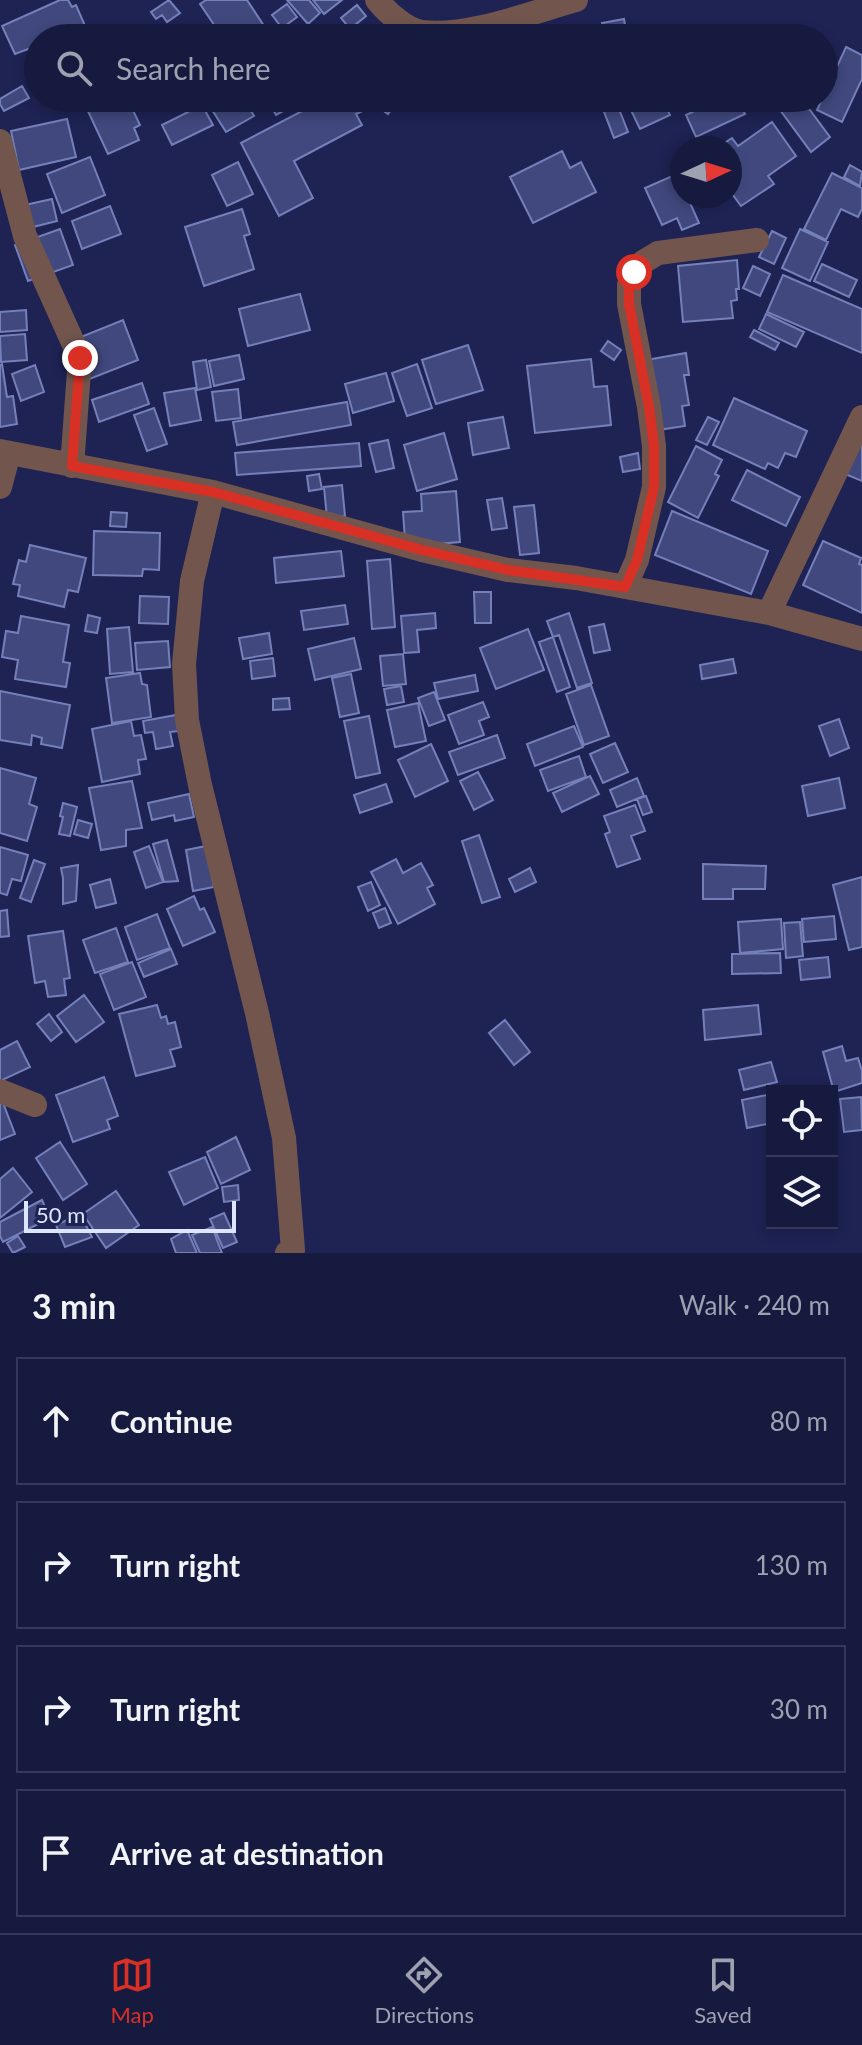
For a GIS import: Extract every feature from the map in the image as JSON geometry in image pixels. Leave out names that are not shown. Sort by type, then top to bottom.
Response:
[{"type":"street","points":[[377,0],[388,14],[405,24]]},
{"type":"street","points":[[492,24],[576,0]]},
{"type":"street","points":[[0,141],[25,236],[80,358],[72,466]]},
{"type":"street","points":[[625,587],[637,560],[654,487],[654,446],[631,316],[629,285],[634,272],[643,262],[658,253],[757,240]]},
{"type":"street","points":[[769,613],[862,417]]},
{"type":"street","points":[[0,487],[4,452],[213,492],[493,567],[769,613],[862,639]]},
{"type":"street","points":[[213,492],[192,581],[184,664],[187,720],[284,1138],[293,1250],[287,1253]]},
{"type":"street","points":[[0,1091],[35,1105]]},
{"type":"building","points":[[60,0],[68,0],[72,7],[76,5],[84,24],[24,24],[24,51],[15,54],[2,26]]},
{"type":"building","points":[[169,0],[180,13],[167,22],[162,15],[156,19],[151,12]]},
{"type":"building","points":[[206,0],[247,0],[263,24],[214,24],[200,4]]},
{"type":"building","points":[[287,0],[309,0],[320,13],[308,24]]},
{"type":"building","points":[[313,0],[342,0],[324,14]]},
{"type":"building","points":[[287,4],[297,17],[287,24],[279,24],[272,15]]},
{"type":"building","points":[[357,5],[366,16],[356,24],[346,24],[341,18]]},
{"type":"building","points":[[624,19],[625,24],[602,24]]},
{"type":"building","points":[[846,47],[862,55],[862,79],[842,122],[821,112],[838,112],[838,64]]},
{"type":"building","points":[[22,86],[24,89],[24,101],[4,111],[0,99]]},
{"type":"building","points":[[88,112],[134,112],[140,125],[134,128],[139,140],[108,154]]},
{"type":"building","points":[[188,112],[206,112],[213,125],[172,145],[162,125]]},
{"type":"building","points":[[213,112],[252,112],[254,116],[226,132]]},
{"type":"building","points":[[300,112],[360,112],[356,114],[362,125],[294,161],[313,198],[279,216],[241,143]]},
{"type":"building","points":[[604,112],[620,112],[628,132],[614,138]]},
{"type":"building","points":[[632,112],[669,112],[670,115],[640,129]]},
{"type":"building","points":[[692,112],[744,112],[745,114],[696,136],[686,115]]},
{"type":"building","points":[[782,112],[811,112],[830,137],[811,152]]},
{"type":"building","points":[[67,119],[76,157],[19,170],[11,131]]},
{"type":"building","points":[[772,122],[796,156],[768,176],[774,184],[742,205],[742,143]]},
{"type":"building","points":[[562,151],[570,168],[581,162],[596,192],[533,223],[510,177]]},
{"type":"building","points":[[90,157],[105,195],[62,213],[47,174]]},
{"type":"building","points":[[238,162],[253,194],[227,206],[212,175]]},
{"type":"building","points":[[850,165],[862,172],[860,186],[844,177]]},
{"type":"building","points":[[832,173],[862,188],[862,209],[858,217],[841,209],[826,240],[804,229]]},
{"type":"building","points":[[670,177],[670,208],[692,208],[699,223],[682,230],[677,218],[662,225],[645,188]]},
{"type":"building","points":[[52,199],[57,221],[21,230],[16,207]]},
{"type":"building","points":[[110,206],[121,234],[82,249],[72,221]]},
{"type":"building","points":[[242,209],[250,234],[244,236],[254,269],[204,286],[185,227]]},
{"type":"building","points":[[60,229],[73,265],[28,281],[15,245]]},
{"type":"building","points":[[800,229],[828,242],[810,281],[782,268]]},
{"type":"building","points":[[772,231],[786,238],[774,264],[759,257]]},
{"type":"building","points":[[737,260],[739,289],[736,289],[737,300],[731,301],[733,318],[683,322],[678,266]]},
{"type":"building","points":[[822,264],[857,280],[849,297],[814,281]]},
{"type":"building","points":[[753,266],[770,274],[760,296],[743,288]]},
{"type":"building","points":[[783,275],[862,309],[862,353],[767,312]]},
{"type":"building","points":[[300,294],[310,330],[248,346],[239,309]]},
{"type":"building","points":[[26,310],[27,330],[0,332],[0,312]]},
{"type":"building","points":[[766,314],[804,332],[796,347],[759,329]]},
{"type":"building","points":[[123,320],[138,360],[87,380],[71,341]]},
{"type":"building","points":[[754,330],[779,343],[775,350],[750,337]]},
{"type":"building","points":[[25,334],[27,360],[1,362],[0,336]]},
{"type":"building","points":[[608,341],[621,350],[614,360],[601,351]]},
{"type":"building","points":[[468,345],[483,390],[436,404],[422,360]]},
{"type":"building","points":[[686,353],[689,375],[684,375],[689,405],[682,406],[685,426],[658,430],[646,360]]},
{"type":"building","points":[[239,355],[244,379],[214,386],[209,361]]},
{"type":"building","points":[[591,359],[594,387],[607,386],[611,425],[535,433],[527,366]]},
{"type":"building","points":[[206,360],[211,387],[197,390],[193,362]]},
{"type":"building","points":[[417,364],[432,408],[407,416],[392,373]]},
{"type":"building","points":[[0,365],[7,397],[13,396],[17,424],[0,427]]},
{"type":"building","points":[[35,365],[44,392],[21,401],[12,374]]},
{"type":"building","points":[[386,373],[394,401],[353,413],[345,384]]},
{"type":"building","points":[[142,383],[149,404],[99,422],[92,400]]},
{"type":"building","points":[[195,388],[201,420],[170,426],[164,393]]},
{"type":"building","points":[[238,389],[241,418],[216,421],[212,392]]},
{"type":"building","points":[[734,398],[807,431],[796,457],[785,453],[778,468],[768,463],[765,469],[713,445]]},
{"type":"building","points":[[347,402],[351,425],[237,445],[233,422]]},
{"type":"building","points":[[154,408],[167,444],[147,451],[134,415]]},
{"type":"building","points":[[503,417],[509,448],[473,455],[468,423]]},
{"type":"building","points":[[708,417],[719,422],[707,445],[696,440]]},
{"type":"building","points":[[444,433],[457,479],[417,491],[404,445]]},
{"type":"building","points":[[862,435],[862,481],[845,474]]},
{"type":"building","points":[[388,440],[394,468],[376,472],[369,444]]},
{"type":"building","points":[[359,443],[361,466],[237,475],[235,453]]},
{"type":"building","points":[[696,446],[722,460],[715,474],[719,476],[698,518],[668,502]]},
{"type":"building","points":[[638,453],[640,469],[623,472],[620,457]]},
{"type":"building","points":[[747,470],[800,497],[786,526],[732,500]]},
{"type":"building","points":[[319,474],[322,489],[309,491],[307,476]]},
{"type":"building","points":[[342,485],[345,516],[327,518],[324,487]]},
{"type":"building","points":[[456,491],[460,542],[425,545],[405,540],[403,512],[422,511],[421,494]]},
{"type":"building","points":[[502,498],[507,528],[492,530],[487,500]]},
{"type":"building","points":[[534,505],[539,553],[520,555],[514,507]]},
{"type":"building","points":[[672,511],[768,551],[751,594],[655,555]]},
{"type":"building","points":[[111,512],[127,513],[126,527],[110,526]]},
{"type":"building","points":[[94,531],[160,533],[159,570],[143,569],[142,576],[93,575]]},
{"type":"building","points":[[823,541],[861,558],[862,613],[803,585]]},
{"type":"building","points":[[30,545],[86,558],[78,592],[68,590],[64,607],[18,596],[20,585],[13,584],[19,560],[26,562]]},
{"type":"building","points":[[341,551],[344,576],[276,583],[274,558]]},
{"type":"building","points":[[390,559],[395,627],[372,629],[367,561]]},
{"type":"building","points":[[474,592],[491,592],[491,623],[475,623]]},
{"type":"building","points":[[140,596],[169,597],[168,624],[139,623]]},
{"type":"building","points":[[345,605],[348,624],[304,630],[301,611]]},
{"type":"building","points":[[435,613],[436,628],[417,630],[419,652],[404,653],[401,616]]},
{"type":"building","points":[[569,613],[592,683],[577,688],[559,635],[553,637],[547,621]]},
{"type":"building","points":[[88,615],[100,618],[97,633],[85,631]]},
{"type":"building","points":[[21,616],[69,625],[63,662],[70,663],[66,687],[15,679],[18,660],[2,657],[6,631],[18,633]]},
{"type":"building","points":[[604,624],[610,650],[594,653],[589,627]]},
{"type":"building","points":[[129,627],[133,672],[110,674],[107,629]]},
{"type":"building","points":[[528,629],[544,670],[496,689],[480,648]]},
{"type":"building","points":[[269,633],[272,654],[243,659],[239,638]]},
{"type":"building","points":[[553,637],[570,687],[557,692],[539,642]]},
{"type":"building","points":[[354,638],[361,669],[315,680],[308,649]]},
{"type":"building","points":[[168,641],[170,667],[137,670],[135,643]]},
{"type":"building","points":[[403,654],[406,684],[383,686],[380,656]]},
{"type":"building","points":[[273,658],[275,676],[252,679],[250,661]]},
{"type":"building","points":[[733,659],[736,673],[702,679],[700,665]]},
{"type":"building","points":[[140,673],[142,684],[147,685],[151,717],[112,723],[106,678]]},
{"type":"building","points":[[351,674],[359,713],[340,717],[332,678]]},
{"type":"building","points":[[475,675],[478,691],[438,699],[434,683]]},
{"type":"building","points":[[591,685],[609,736],[584,745],[566,694]]},
{"type":"building","points":[[401,686],[404,702],[387,705],[384,689]]},
{"type":"building","points":[[0,691],[70,705],[62,748],[41,744],[42,738],[32,735],[31,745],[0,740]]},
{"type":"building","points":[[434,692],[445,720],[429,726],[418,698]]},
{"type":"building","points":[[289,698],[290,709],[273,710],[273,699]]},
{"type":"building","points":[[483,702],[489,717],[479,721],[484,735],[459,744],[448,715]]},
{"type":"building","points":[[418,703],[426,741],[395,747],[387,710]]},
{"type":"building","points":[[176,715],[179,731],[170,732],[173,746],[156,749],[153,732],[145,733],[143,721]]},
{"type":"building","points":[[369,716],[380,773],[356,778],[344,721]]},
{"type":"building","points":[[839,719],[849,748],[830,756],[819,726]]},
{"type":"building","points":[[131,721],[134,736],[141,735],[146,759],[138,760],[140,774],[102,782],[92,729]]},
{"type":"building","points":[[574,726],[583,747],[535,766],[527,744]]},
{"type":"building","points":[[497,735],[505,758],[458,775],[449,752]]},
{"type":"building","points":[[615,743],[628,772],[603,783],[590,754]]},
{"type":"building","points":[[431,744],[448,781],[415,797],[398,760]]},
{"type":"building","points":[[579,756],[586,777],[548,791],[540,770]]},
{"type":"building","points":[[0,768],[36,778],[29,804],[37,807],[27,841],[0,833]]},
{"type":"building","points":[[478,772],[493,800],[474,810],[460,781]]},
{"type":"building","points":[[590,776],[599,794],[562,812],[553,793]]},
{"type":"building","points":[[637,778],[644,796],[617,807],[610,790]]},
{"type":"building","points":[[839,778],[845,808],[808,816],[802,786]]},
{"type":"building","points":[[132,781],[142,828],[126,830],[126,846],[101,850],[89,788]]},
{"type":"building","points":[[386,784],[392,802],[360,813],[354,795]]},
{"type":"building","points":[[189,794],[194,817],[175,821],[174,815],[152,820],[148,803]]},
{"type":"building","points":[[646,796],[652,812],[643,815],[637,799]]},
{"type":"building","points":[[63,803],[77,807],[70,836],[59,834]]},
{"type":"building","points":[[635,805],[645,831],[631,836],[640,859],[617,867],[605,834],[610,832],[604,816]]},
{"type":"building","points":[[78,820],[92,824],[88,838],[74,834]]},
{"type":"building","points":[[479,835],[500,897],[482,903],[462,841]]},
{"type":"building","points":[[167,840],[178,881],[164,882],[153,844]]},
{"type":"building","points":[[149,846],[163,882],[146,888],[134,852]]},
{"type":"building","points":[[206,846],[214,887],[193,891],[186,850]]},
{"type":"building","points":[[0,847],[28,855],[21,881],[12,879],[7,895],[0,893]]},
{"type":"building","points":[[396,859],[403,873],[421,863],[433,885],[427,888],[435,904],[398,924],[371,872]]},
{"type":"building","points":[[34,860],[45,864],[31,902],[20,898]]},
{"type":"building","points":[[703,864],[766,866],[765,889],[733,889],[733,899],[703,899]]},
{"type":"building","points":[[78,865],[76,901],[63,904],[61,868]]},
{"type":"building","points":[[530,868],[536,882],[515,892],[509,879]]},
{"type":"building","points":[[862,877],[862,947],[849,950],[833,885]]},
{"type":"building","points":[[110,879],[116,903],[96,908],[90,885]]},
{"type":"building","points":[[371,882],[380,905],[368,911],[358,887]]},
{"type":"building","points":[[194,896],[200,910],[204,908],[215,932],[183,946],[167,909]]},
{"type":"building","points":[[385,908],[391,923],[379,928],[373,913]]},
{"type":"building","points":[[7,910],[9,936],[0,937],[0,911]]},
{"type":"building","points":[[157,914],[170,948],[137,960],[125,927]]},
{"type":"building","points":[[834,916],[836,939],[804,942],[802,919]]},
{"type":"building","points":[[781,919],[783,949],[740,953],[738,922]]},
{"type":"building","points":[[800,922],[803,956],[786,958],[784,923]]},
{"type":"building","points":[[116,928],[128,962],[95,973],[83,940]]},
{"type":"building","points":[[63,931],[70,978],[64,979],[66,995],[48,997],[45,981],[35,983],[28,936]]},
{"type":"building","points":[[171,949],[177,964],[144,977],[138,963]]},
{"type":"building","points":[[780,953],[781,973],[732,974],[732,954]]},
{"type":"building","points":[[828,957],[830,977],[801,980],[799,960]]},
{"type":"building","points":[[132,962],[146,997],[114,1010],[100,974]]},
{"type":"building","points":[[84,995],[104,1022],[76,1042],[57,1016]]},
{"type":"building","points":[[157,1005],[161,1018],[166,1016],[168,1024],[175,1022],[181,1047],[170,1050],[175,1066],[136,1076],[119,1014]]},
{"type":"building","points":[[758,1005],[761,1034],[705,1040],[703,1010]]},
{"type":"building","points":[[49,1014],[62,1032],[51,1041],[37,1024]]},
{"type":"building","points":[[505,1020],[530,1052],[514,1065],[489,1033]]},
{"type":"building","points":[[17,1041],[30,1067],[0,1081],[0,1050]]},
{"type":"building","points":[[842,1046],[846,1061],[858,1058],[862,1083],[838,1091],[838,1085],[832,1085],[823,1052]]},
{"type":"building","points":[[771,1062],[777,1082],[744,1090],[739,1070]]},
{"type":"building","points":[[104,1077],[118,1116],[107,1120],[110,1129],[73,1142],[56,1095]]},
{"type":"building","points":[[0,1095],[15,1134],[0,1140]]},
{"type":"building","points":[[766,1095],[766,1124],[747,1128],[742,1100]]},
{"type":"building","points":[[861,1097],[862,1130],[844,1132],[840,1099]]},
{"type":"building","points":[[236,1137],[250,1170],[221,1184],[207,1152]]},
{"type":"building","points":[[60,1142],[87,1184],[63,1200],[36,1158]]},
{"type":"building","points":[[205,1157],[218,1188],[184,1205],[169,1172]]},
{"type":"building","points":[[13,1168],[32,1192],[0,1218],[0,1179]]},
{"type":"building","points":[[238,1185],[239,1200],[224,1202],[222,1187]]},
{"type":"building","points":[[116,1191],[139,1225],[106,1248],[83,1214]]},
{"type":"building","points":[[42,1200],[50,1218],[3,1242],[0,1222]]},
{"type":"building","points":[[224,1213],[237,1242],[223,1248],[210,1219]]},
{"type":"building","points":[[80,1214],[92,1237],[65,1247],[56,1225]]},
{"type":"building","points":[[212,1227],[222,1253],[200,1253],[192,1235]]},
{"type":"building","points":[[187,1230],[197,1253],[176,1253],[171,1239]]},
{"type":"building","points":[[18,1236],[25,1247],[13,1253],[7,1243]]},
{"type":"route","points":[[80,358],[72,466],[213,492],[422,550],[508,570],[625,587],[637,560],[654,487],[654,446],[649,407],[629,304],[629,285],[634,272]]}]
